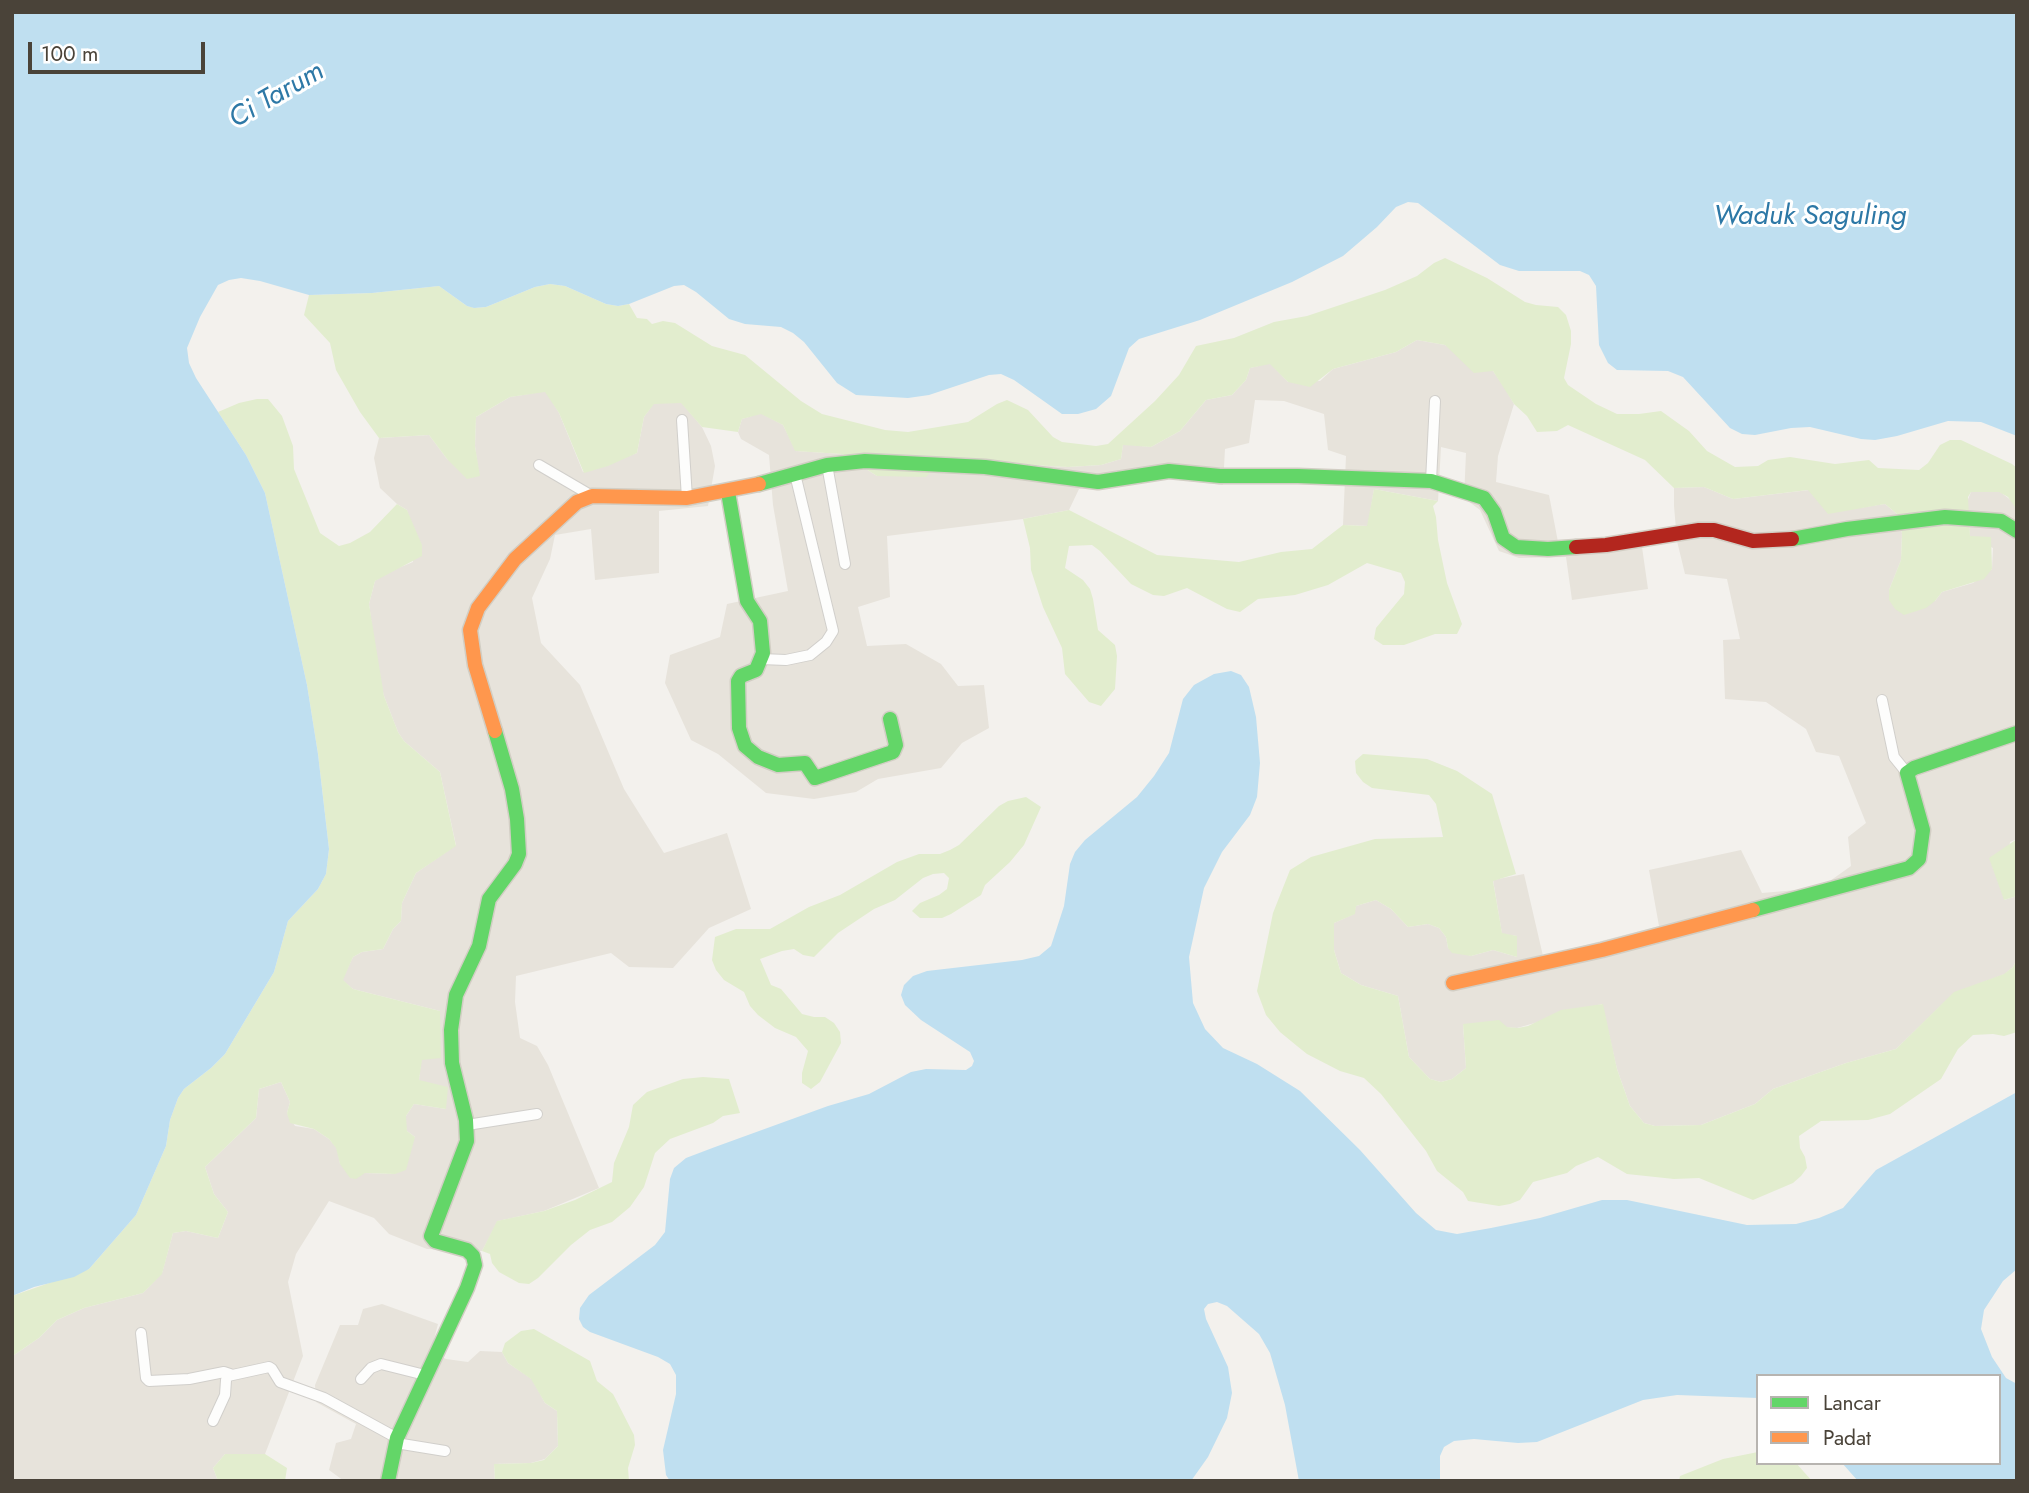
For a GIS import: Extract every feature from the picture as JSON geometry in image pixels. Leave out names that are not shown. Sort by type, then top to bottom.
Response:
[{"type":"street","points":[[1431,481],[1435,401]]},
{"type":"street","points":[[682,420],[687,498]]},
{"type":"street","points":[[388,1481],[397,1440],[475,1265],[473,1256],[467,1250],[435,1241],[431,1236],[464,1154],[467,1125],[452,1056],[451,1030],[456,995],[479,946],[489,900],[519,855],[512,789],[475,665],[470,630],[478,608],[515,559],[577,502],[592,496],[687,498],[728,492],[827,465],[865,461],[985,467],[1098,482],[1169,471],[1220,476],[1431,481],[1484,498],[1494,512],[1503,538],[1516,547],[1548,549],[1606,545],[1699,530],[1714,530],[1753,541],[1780,541],[1847,528],[1945,517],[2001,521],[2017,531]]},
{"type":"street","points":[[539,464],[592,496]]},
{"type":"street","points":[[827,465],[845,564]]},
{"type":"street","points":[[761,659],[786,660],[810,655],[826,642],[832,631],[795,474]]},
{"type":"street","points":[[728,492],[747,601],[760,621],[761,659],[756,671],[739,677],[737,691],[743,740],[748,750],[767,761],[781,765],[805,763],[815,778],[893,752],[895,746],[890,719]]},
{"type":"street","points":[[1453,983],[1602,950],[1909,868],[1919,859],[1923,830],[1907,773],[1894,757],[1882,700]]},
{"type":"street","points":[[1907,773],[1914,768],[2017,733]]},
{"type":"street","points":[[467,1125],[537,1114]]},
{"type":"street","points":[[141,1333],[146,1378],[149,1381],[189,1379],[270,1367],[280,1382],[324,1398],[397,1440],[445,1451]]},
{"type":"street","points":[[361,1379],[371,1368],[381,1364],[425,1376]]},
{"type":"street","points":[[213,1421],[225,1395],[226,1380],[230,1374]]},
{"type":"shaded area","points":[[1417,340],[1445,345],[1493,371],[1514,404],[1498,456],[1496,482],[1549,495],[1558,542],[1640,533],[1648,589],[1572,600],[1566,557],[1519,558],[1499,551],[1480,510],[1464,498],[1466,453],[1441,447],[1438,501],[1374,489],[1368,526],[1343,525],[1346,456],[1328,450],[1324,414],[1284,401],[1255,400],[1249,443],[1225,449],[1223,485],[1160,478],[1079,489],[1069,510],[1023,519],[887,536],[890,597],[858,607],[867,646],[906,644],[941,664],[958,686],[984,685],[989,728],[962,743],[941,768],[878,779],[856,792],[814,799],[766,793],[718,754],[691,740],[665,683],[670,655],[720,637],[727,604],[788,591],[773,505],[769,455],[741,439],[738,432],[742,419],[761,413],[783,425],[796,451],[842,454],[877,476],[943,460],[1068,467],[1101,465],[1121,459],[1123,444],[1151,447],[1180,431],[1206,400],[1232,395],[1246,380],[1250,368],[1270,363],[1288,382],[1320,381],[1333,369],[1396,352]]},
{"type":"shaded area","points":[[546,391],[559,413],[583,472],[637,453],[644,417],[654,403],[682,403],[702,427],[711,446],[715,466],[708,506],[659,511],[659,573],[595,580],[591,529],[555,535],[550,559],[532,598],[541,643],[580,685],[624,789],[664,853],[727,833],[751,909],[709,928],[673,968],[629,967],[611,953],[516,976],[515,1002],[520,1038],[537,1046],[548,1065],[599,1188],[544,1211],[498,1221],[482,1251],[427,1249],[389,1234],[374,1218],[329,1201],[296,1254],[288,1282],[303,1356],[265,1454],[225,1454],[213,1468],[218,1481],[12,1481],[14,1355],[39,1338],[57,1320],[84,1308],[143,1293],[162,1273],[173,1233],[186,1231],[218,1238],[228,1212],[214,1194],[205,1167],[256,1118],[259,1089],[281,1082],[290,1102],[287,1113],[295,1126],[314,1129],[329,1139],[337,1148],[340,1164],[365,1173],[395,1174],[415,1137],[405,1126],[406,1116],[414,1104],[446,1109],[419,1080],[421,1060],[440,1011],[353,989],[342,980],[353,957],[362,952],[383,949],[393,929],[401,921],[402,903],[416,873],[456,845],[440,772],[404,741],[398,732],[378,673],[369,604],[375,581],[384,574],[413,562],[407,510],[380,488],[374,458],[379,438],[429,435],[447,459],[479,476],[475,446],[476,417],[510,397]]},
{"type":"shaded area","points":[[1704,487],[1733,499],[1809,490],[1858,508],[1885,504],[1897,514],[1902,533],[1901,560],[1889,590],[1935,601],[1942,592],[1973,583],[1992,569],[1993,548],[1970,536],[1967,502],[1971,492],[1999,491],[2012,501],[2017,510],[2017,839],[2010,842],[2004,900],[2017,896],[2017,959],[2005,974],[1954,993],[1896,1049],[1846,1063],[1773,1089],[1755,1104],[1701,1125],[1655,1126],[1644,1123],[1630,1106],[1617,1069],[1602,1004],[1517,1028],[1463,1024],[1466,1068],[1452,1079],[1441,1082],[1430,1079],[1409,1057],[1398,996],[1361,985],[1341,973],[1334,950],[1334,923],[1354,914],[1356,906],[1376,900],[1391,909],[1408,927],[1428,924],[1439,928],[1446,937],[1448,948],[1471,956],[1493,950],[1517,957],[1517,936],[1502,934],[1493,880],[1524,874],[1543,956],[1659,926],[1649,870],[1741,850],[1762,893],[1820,888],[1851,866],[1848,837],[1866,823],[1839,756],[1816,752],[1806,729],[1766,702],[1725,699],[1723,640],[1740,639],[1727,579],[1685,574],[1677,541],[1674,488]]},
{"type":"shaded area","points":[[382,1304],[438,1324],[431,1351],[446,1359],[468,1362],[480,1351],[502,1352],[508,1363],[532,1379],[545,1403],[557,1411],[558,1446],[545,1459],[531,1463],[494,1464],[495,1481],[344,1481],[329,1470],[336,1443],[351,1439],[356,1424],[316,1402],[315,1385],[340,1325],[358,1325],[363,1309]]},
{"type":"green space","points":[[1445,258],[1487,278],[1525,302],[1558,307],[1566,315],[1571,331],[1564,378],[1568,385],[1617,414],[1661,411],[1689,431],[1707,451],[1735,467],[1758,466],[1768,460],[1790,457],[1835,464],[1869,460],[1878,468],[1919,470],[1928,463],[1940,445],[1950,440],[1961,440],[2012,464],[2017,468],[2017,510],[2008,497],[1999,492],[1971,492],[1968,497],[1970,536],[1991,537],[1992,569],[1984,579],[1942,592],[1926,608],[1904,615],[1895,609],[1889,600],[1889,590],[1901,560],[1902,533],[1897,514],[1885,504],[1828,514],[1808,490],[1733,499],[1704,487],[1674,488],[1645,460],[1568,425],[1557,431],[1537,432],[1527,416],[1514,404],[1493,371],[1474,373],[1445,345],[1417,340],[1396,352],[1333,369],[1310,387],[1288,382],[1270,364],[1250,368],[1246,380],[1232,395],[1206,400],[1180,431],[1151,447],[1123,445],[1121,459],[1101,465],[1068,467],[943,460],[926,477],[877,476],[842,454],[795,451],[783,425],[761,414],[742,419],[738,432],[702,427],[681,403],[654,404],[644,417],[637,453],[584,473],[559,413],[545,392],[510,397],[476,417],[475,446],[480,476],[467,479],[429,435],[379,438],[360,412],[336,370],[330,343],[304,315],[309,295],[372,293],[439,286],[467,306],[475,308],[486,307],[535,287],[550,284],[565,286],[606,304],[629,304],[637,318],[647,319],[652,324],[663,321],[675,323],[712,346],[745,355],[801,401],[822,414],[885,430],[908,432],[968,422],[1007,400],[1028,410],[1053,437],[1062,442],[1096,446],[1108,444],[1155,401],[1179,375],[1196,346],[1234,338],[1274,322],[1307,316],[1385,290],[1417,276]]},
{"type":"green space","points":[[257,399],[268,399],[282,416],[293,446],[294,469],[320,533],[339,546],[350,543],[370,532],[397,504],[407,510],[422,545],[422,556],[375,581],[369,604],[384,696],[404,741],[440,772],[456,846],[416,873],[402,903],[401,921],[393,929],[383,949],[362,952],[353,957],[343,980],[353,989],[440,1011],[441,1058],[422,1060],[419,1080],[448,1087],[446,1109],[414,1104],[406,1116],[407,1131],[415,1137],[406,1170],[395,1174],[365,1173],[356,1179],[350,1178],[340,1164],[336,1148],[329,1139],[314,1129],[290,1123],[287,1113],[290,1102],[281,1082],[259,1089],[256,1118],[205,1167],[214,1194],[228,1212],[218,1238],[186,1231],[173,1233],[162,1274],[143,1293],[84,1308],[57,1320],[39,1338],[14,1355],[12,1392],[12,1296],[89,1269],[136,1215],[166,1146],[170,1120],[178,1098],[184,1089],[225,1054],[274,972],[288,921],[318,889],[326,874],[329,849],[307,685],[265,493],[246,455],[218,412]]},
{"type":"green space","points":[[1374,489],[1438,501],[1433,506],[1438,540],[1447,583],[1462,624],[1457,634],[1435,634],[1404,645],[1383,645],[1374,639],[1376,628],[1404,594],[1405,582],[1401,573],[1367,563],[1328,585],[1295,595],[1258,599],[1240,612],[1227,609],[1187,588],[1164,596],[1153,595],[1131,584],[1092,545],[1069,546],[1065,568],[1083,580],[1090,589],[1098,630],[1115,645],[1115,689],[1101,706],[1089,702],[1065,674],[1062,648],[1043,607],[1031,570],[1030,548],[1023,519],[1069,510],[1157,555],[1239,562],[1281,552],[1312,549],[1343,525],[1367,526]]},
{"type":"green space","points":[[1363,754],[1427,759],[1457,771],[1492,794],[1516,874],[1493,881],[1502,933],[1517,936],[1517,957],[1493,950],[1471,956],[1452,953],[1439,928],[1428,924],[1408,927],[1391,909],[1376,900],[1356,906],[1355,914],[1334,923],[1334,950],[1341,973],[1361,985],[1398,996],[1409,1057],[1430,1079],[1441,1082],[1452,1079],[1466,1068],[1463,1024],[1499,1020],[1507,1027],[1518,1028],[1561,1010],[1603,1004],[1617,1069],[1630,1106],[1644,1123],[1655,1126],[1701,1125],[1755,1104],[1773,1089],[1846,1063],[1896,1049],[1954,992],[2004,974],[2013,967],[2017,959],[2017,1032],[2004,1036],[1973,1035],[1958,1049],[1941,1079],[1890,1114],[1868,1120],[1821,1121],[1799,1136],[1807,1168],[1801,1176],[1793,1183],[1753,1200],[1699,1178],[1674,1179],[1627,1174],[1598,1157],[1567,1173],[1533,1182],[1520,1200],[1510,1204],[1499,1206],[1468,1201],[1463,1192],[1437,1171],[1426,1151],[1381,1094],[1364,1078],[1340,1071],[1307,1054],[1280,1032],[1266,1015],[1257,991],[1273,913],[1290,870],[1311,857],[1375,839],[1443,837],[1436,804],[1429,795],[1372,788],[1363,782],[1356,773],[1355,761]]},
{"type":"green space","points":[[1026,797],[1041,807],[1024,845],[985,885],[981,895],[951,914],[942,918],[920,918],[912,911],[920,903],[947,889],[949,878],[944,873],[933,874],[838,933],[814,957],[803,955],[794,949],[760,959],[771,985],[781,989],[802,1014],[825,1017],[834,1023],[840,1032],[841,1043],[820,1082],[811,1089],[802,1083],[808,1051],[796,1037],[775,1028],[758,1015],[750,1006],[744,992],[724,980],[712,960],[715,937],[736,929],[770,929],[809,907],[840,895],[897,862],[919,854],[940,854],[950,850],[959,845],[999,806]]},
{"type":"green space","points":[[2017,839],[2017,896],[2004,900],[1989,858]]},
{"type":"green space","points":[[683,1079],[729,1079],[740,1113],[723,1116],[713,1123],[670,1139],[655,1153],[644,1187],[630,1207],[612,1222],[590,1230],[529,1284],[519,1283],[499,1272],[492,1263],[490,1254],[482,1251],[497,1221],[544,1211],[612,1182],[614,1163],[629,1127],[633,1105],[647,1092]]},
{"type":"green space","points":[[534,1329],[590,1361],[597,1381],[613,1394],[634,1435],[635,1445],[628,1468],[629,1481],[495,1481],[494,1464],[544,1460],[558,1446],[557,1411],[545,1403],[531,1379],[508,1363],[502,1352],[505,1343],[521,1331]]},
{"type":"green space","points":[[1756,1452],[1756,1465],[1798,1465],[1812,1481],[1679,1481],[1680,1476],[1723,1459]]},
{"type":"green space","points":[[225,1454],[265,1454],[287,1468],[285,1481],[218,1481],[213,1468]]},
{"type":"water","name":"Waduk Saguling","points":[[12,12],[2017,12],[2017,436],[1981,422],[1948,421],[1875,440],[1810,427],[1755,435],[1742,434],[1730,428],[1683,377],[1668,371],[1617,370],[1608,363],[1599,345],[1596,286],[1589,275],[1580,271],[1519,271],[1500,265],[1418,203],[1408,202],[1396,207],[1343,256],[1292,282],[1200,320],[1139,339],[1129,348],[1111,396],[1096,409],[1078,414],[1062,414],[1014,380],[1001,374],[989,375],[929,395],[908,398],[856,395],[837,383],[804,342],[793,333],[781,327],[745,324],[729,319],[684,285],[618,306],[606,304],[565,286],[550,284],[535,287],[486,307],[474,308],[439,286],[372,293],[309,295],[260,281],[241,278],[229,280],[218,285],[200,317],[187,348],[189,363],[246,455],[265,493],[307,685],[329,849],[326,874],[318,889],[288,921],[274,972],[225,1054],[184,1089],[178,1098],[170,1120],[166,1146],[136,1215],[89,1269],[74,1277],[34,1287],[12,1296]]},
{"type":"water","points":[[1231,671],[1241,675],[1249,687],[1256,717],[1260,763],[1257,797],[1250,815],[1222,852],[1204,888],[1189,957],[1193,1003],[1205,1029],[1223,1048],[1257,1064],[1300,1091],[1360,1150],[1416,1213],[1436,1230],[1457,1234],[1491,1228],[1540,1218],[1602,1200],[1627,1200],[1747,1225],[1796,1224],[1843,1208],[1876,1170],[2017,1092],[2017,1269],[2003,1281],[1984,1310],[1981,1329],[1992,1357],[2006,1378],[2017,1384],[2017,1481],[1858,1481],[1844,1465],[2001,1465],[2001,1374],[1756,1374],[1756,1398],[1677,1395],[1643,1400],[1537,1442],[1474,1439],[1454,1441],[1444,1447],[1440,1456],[1440,1481],[1299,1481],[1285,1405],[1270,1353],[1259,1334],[1227,1306],[1217,1302],[1208,1304],[1204,1309],[1228,1367],[1232,1393],[1227,1418],[1208,1457],[1191,1481],[670,1481],[666,1475],[663,1450],[676,1394],[676,1375],[670,1364],[590,1332],[583,1327],[579,1319],[580,1308],[589,1295],[655,1245],[665,1232],[670,1179],[674,1168],[686,1158],[828,1106],[869,1094],[911,1072],[926,1069],[966,1070],[972,1066],[974,1061],[970,1052],[921,1020],[905,1005],[901,995],[904,985],[913,976],[927,971],[1022,960],[1039,956],[1051,946],[1064,906],[1070,864],[1075,852],[1085,840],[1137,797],[1154,776],[1169,753],[1183,699],[1194,685],[1214,674]]},
{"type":"traffic: fast","points":[[759,484],[827,465],[865,461],[985,467],[1098,482],[1169,471],[1220,476],[1431,481],[1484,498],[1494,512],[1503,538],[1516,547],[1576,547]]},
{"type":"traffic: fast","points":[[728,492],[747,601],[760,621],[763,653],[756,670],[741,676],[738,681],[739,728],[745,746],[758,757],[778,765],[805,763],[815,778],[893,752],[896,745],[890,719]]},
{"type":"traffic: fast","points":[[1792,539],[1945,517],[2001,521],[2017,531]]},
{"type":"traffic: fast","points":[[388,1481],[397,1438],[467,1288],[475,1265],[473,1256],[467,1250],[435,1241],[431,1236],[467,1141],[466,1120],[452,1063],[451,1030],[456,995],[479,946],[489,899],[515,864],[519,854],[512,789],[495,731]]},
{"type":"traffic: fast","points":[[1753,910],[1909,868],[1919,859],[1923,830],[1907,773],[1914,768],[2017,733]]},
{"type":"traffic: slow","points":[[495,731],[475,665],[470,630],[478,608],[515,559],[577,502],[592,496],[687,498],[759,484]]},
{"type":"traffic: slow","points":[[1453,983],[1602,950],[1753,910]]},
{"type":"traffic: jam","points":[[1576,547],[1606,545],[1699,530],[1714,530],[1753,541],[1792,539]]},
{"type":"water label","name":"Ci Tarum","points":[[277,96]]}]
